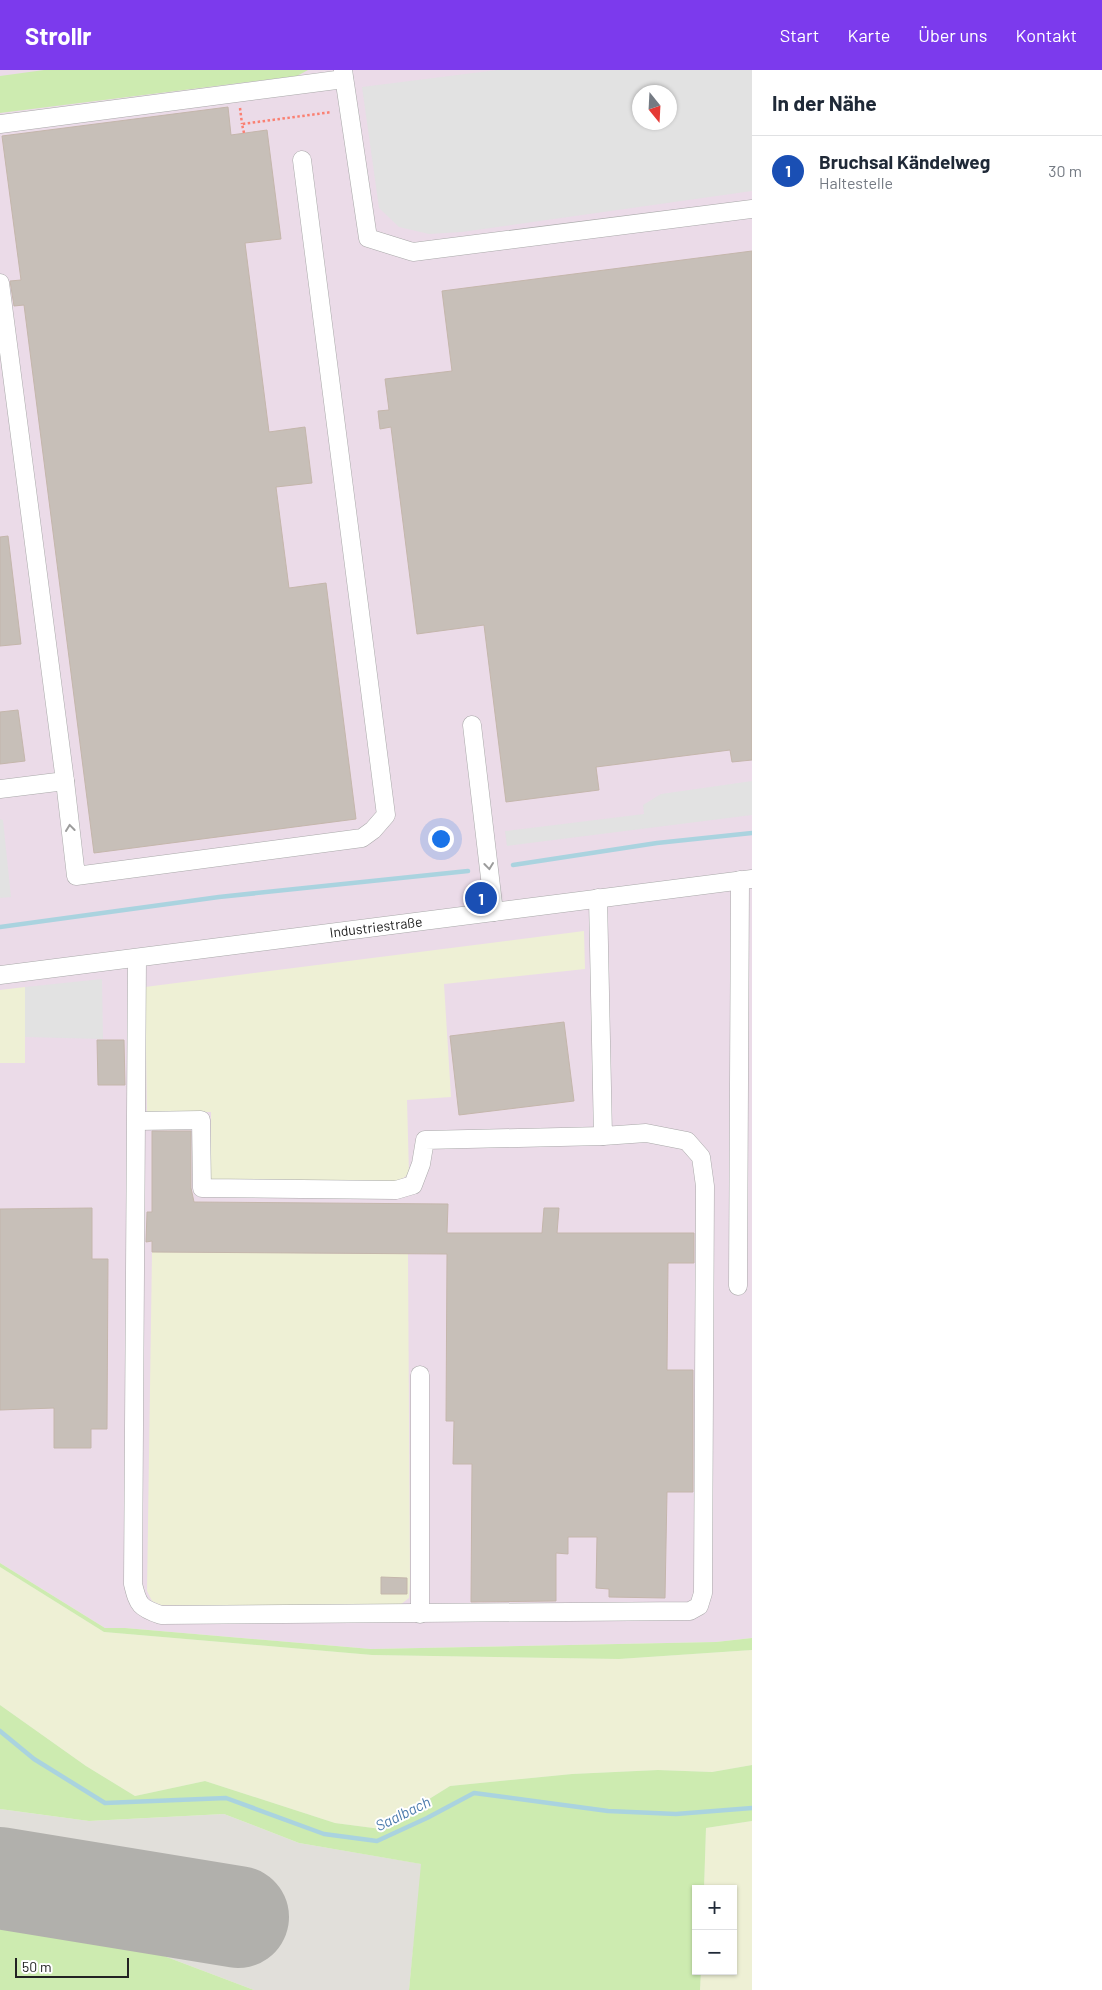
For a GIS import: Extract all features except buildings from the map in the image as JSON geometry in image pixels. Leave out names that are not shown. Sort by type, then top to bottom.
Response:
[{"type":"street","points":[[0,124],[343,75],[368,238],[412,252],[752,209]]},
{"type":"street","points":[[0,283],[76,876],[362,838],[373,830],[386,815],[302,160]]},
{"type":"street","points":[[472,725],[493,906]]},
{"type":"street","points":[[0,788],[65,781]]},
{"type":"street","points":[[738,1286],[746,880]]},
{"type":"street","name":"Industriestraße","points":[[0,975],[137,958],[493,906],[598,898],[746,880]]},
{"type":"street","points":[[598,898],[603,1136]]},
{"type":"street","points":[[137,958],[133,1584],[136,1600],[144,1609],[161,1615],[690,1611],[699,1606],[704,1593],[705,1186],[701,1158],[687,1141],[646,1133],[603,1136],[425,1140],[413,1185],[396,1190],[202,1188],[201,1120],[137,1121]]},
{"type":"street","points":[[420,1375],[420,1614]]},
{"type":"path","points":[[244,133],[242,124],[349,110]]},
{"type":"shaded area","points":[[0,70],[752,70],[752,1638],[716,1642],[371,1649],[125,1628],[105,1628],[0,1563]]},
{"type":"shaded area","points":[[497,70],[752,70],[752,191],[462,232],[429,234],[399,227],[379,208],[362,87]]},
{"type":"shaded area","points":[[752,781],[752,815],[507,846],[505,831],[644,814],[643,805],[661,794]]},
{"type":"shaded area","points":[[0,819],[3,820],[11,897],[0,898]]},
{"type":"shaded area","points":[[102,979],[103,1039],[25,1037],[25,987]]},
{"type":"shaded area","points":[[0,1809],[89,1821],[224,1814],[299,1843],[422,1864],[409,1990],[254,1990],[135,1945],[0,1924]]},
{"type":"green space","points":[[44,70],[308,70],[297,76],[0,113],[0,76]]},
{"type":"green space","points":[[584,931],[585,969],[444,984],[451,1097],[407,1100],[409,1174],[397,1182],[211,1181],[211,1112],[147,1112],[145,987]]},
{"type":"green space","points":[[25,987],[25,1063],[0,1063],[0,990]]},
{"type":"green space","points":[[152,1252],[408,1254],[410,1582],[409,1598],[400,1605],[382,1607],[161,1605],[152,1601],[147,1591]]},
{"type":"green space","points":[[0,1563],[105,1628],[125,1628],[371,1649],[716,1642],[752,1638],[752,1650],[619,1659],[372,1655],[104,1632],[0,1567]]},
{"type":"green space","points":[[0,1567],[104,1632],[372,1655],[619,1659],[752,1650],[752,1765],[712,1772],[658,1770],[572,1774],[450,1786],[381,1829],[335,1823],[205,1781],[135,1796],[86,1766],[0,1705]]},
{"type":"green space","points":[[0,1705],[86,1766],[135,1796],[205,1781],[335,1823],[381,1829],[450,1786],[572,1774],[658,1770],[712,1772],[752,1765],[752,1821],[706,1828],[704,1885],[692,1885],[692,1975],[701,1975],[700,1990],[409,1990],[421,1864],[299,1843],[224,1814],[89,1821],[0,1809]]},
{"type":"green space","points":[[752,1821],[752,1990],[700,1990],[701,1975],[737,1975],[737,1885],[704,1885],[706,1828]]},
{"type":"green space","points":[[0,1924],[135,1945],[254,1990],[0,1990]]},
{"type":"waterway","points":[[513,865],[657,843],[752,833]]},
{"type":"waterway","points":[[0,927],[219,897],[468,871]]},
{"type":"waterway","name":"Saalbach","points":[[0,1731],[34,1759],[105,1803],[226,1798],[324,1834],[377,1841],[427,1818],[474,1793],[608,1811],[676,1814],[752,1808]]},
{"type":"runway","points":[[0,1878],[238,1917]]},
{"type":"place","name":"Bruchsal Kändelweg","points":[[481,898]]}]
